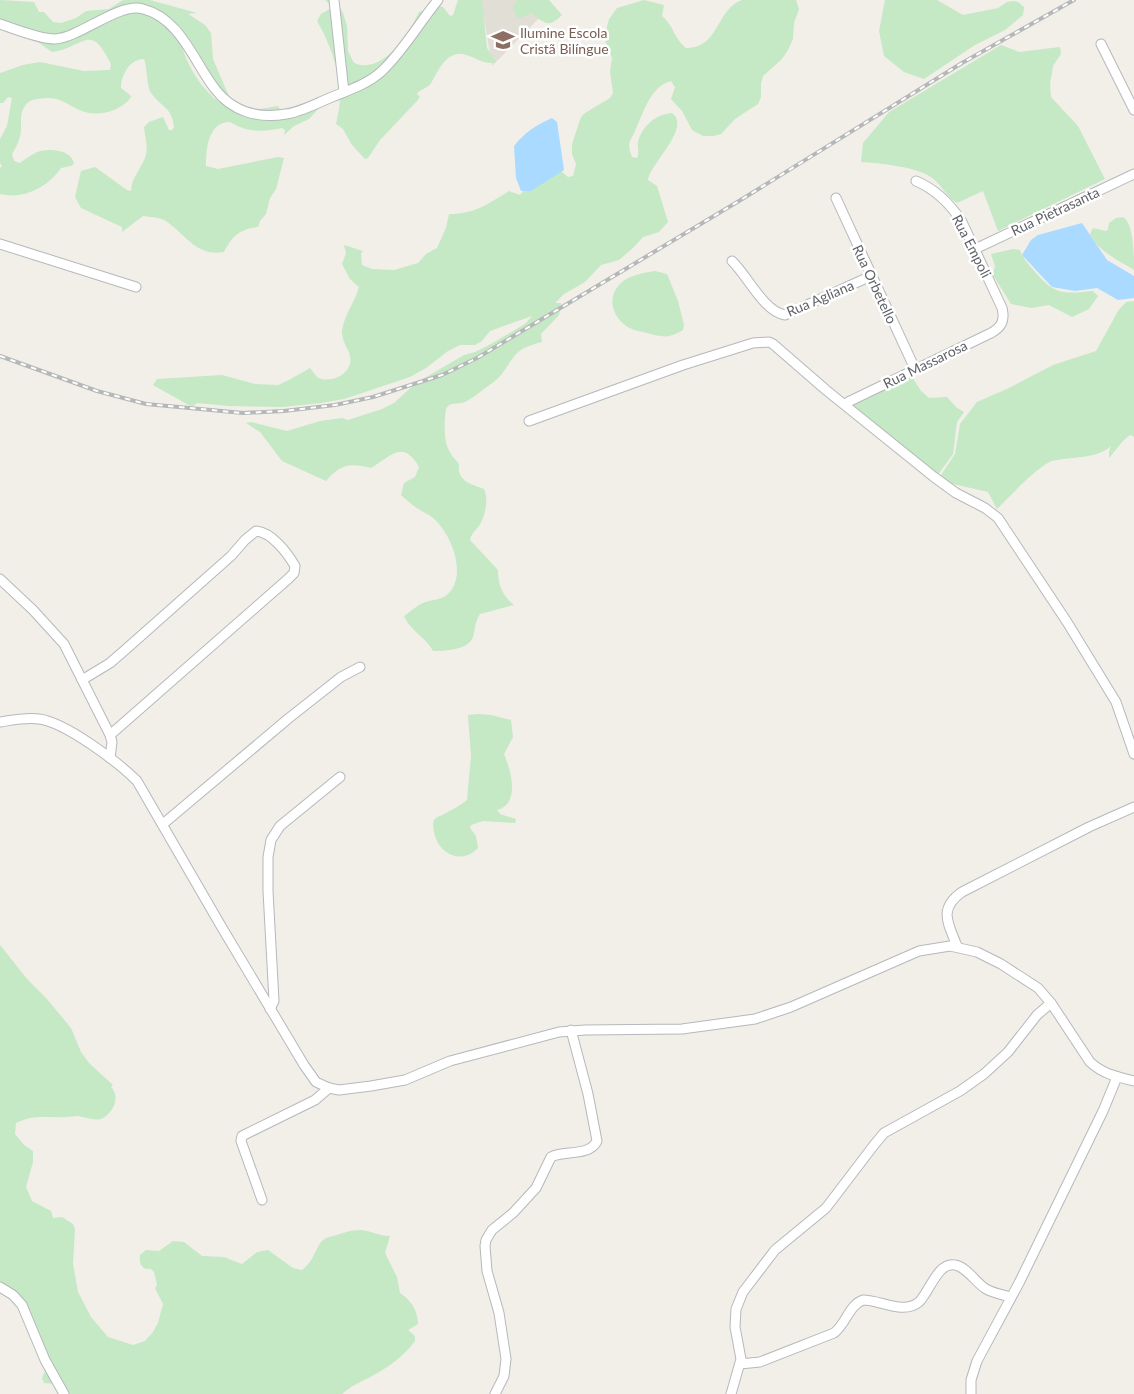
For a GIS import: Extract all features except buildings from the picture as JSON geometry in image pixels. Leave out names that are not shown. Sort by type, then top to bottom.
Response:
[{"type":"street","points":[[334,0],[344,92]]},
{"type":"street","points":[[0,24],[53,39],[73,34],[120,12],[133,8],[142,8],[167,22],[178,34],[214,88],[233,107],[256,114],[286,114],[370,80],[398,54],[438,0]]},
{"type":"street","points":[[1101,44],[1134,110]]},
{"type":"street","name":"Rua Pietrasanta","points":[[975,249],[1134,174]]},
{"type":"street","name":"Rua Empoli","points":[[916,181],[927,186],[956,211],[1002,308],[1003,320],[1000,325]]},
{"type":"street","name":"Rua Orbetello","points":[[836,198],[915,369]]},
{"type":"street","points":[[0,244],[136,287]]},
{"type":"street","name":"Rua Agliana","points":[[732,261],[768,306],[775,312],[785,314],[872,276]]},
{"type":"street","name":"Rua Massarosa","points":[[848,402],[991,333],[1000,325]]},
{"type":"street","points":[[529,421],[683,365],[753,343],[769,342],[773,344],[826,390],[934,477],[956,493],[998,518],[1067,622],[1116,702],[1134,754]]},
{"type":"street","points":[[82,680],[110,663],[232,556],[245,540],[256,531],[263,532],[273,539],[295,566],[294,573],[288,579],[110,735]]},
{"type":"street","points":[[0,579],[59,638],[110,735],[112,742],[110,758]]},
{"type":"street","points":[[162,824],[288,718],[341,677],[360,667]]},
{"type":"street","points":[[0,722],[31,718],[49,721],[65,728],[110,758],[138,781],[304,1065],[316,1082],[329,1088],[339,1090],[404,1080],[425,1073],[450,1061],[521,1041],[571,1030],[682,1029],[755,1019],[791,1007],[919,951],[957,946],[977,952],[1024,977],[1038,988],[1050,1003],[1090,1062],[1098,1069],[1117,1077],[1134,1081]]},
{"type":"street","points":[[270,1009],[274,1001],[268,891],[268,857],[271,840],[280,826],[340,777]]},
{"type":"street","points":[[957,946],[946,916],[948,906],[954,898],[962,892],[1089,827],[1134,807]]},
{"type":"street","points":[[731,1394],[740,1364],[741,1352],[735,1327],[736,1309],[743,1292],[775,1250],[826,1208],[884,1133],[960,1091],[984,1074],[1008,1052],[1037,1015],[1050,1003]]},
{"type":"street","points":[[495,1394],[504,1376],[506,1359],[499,1313],[487,1271],[486,1240],[492,1230],[512,1214],[536,1188],[550,1157],[586,1150],[594,1146],[596,1141],[588,1094],[571,1030]]},
{"type":"street","points":[[971,1394],[971,1380],[977,1361],[1100,1120],[1117,1077]]},
{"type":"street","points":[[262,1200],[241,1141],[242,1136],[315,1100],[329,1088]]},
{"type":"street","points":[[740,1364],[760,1362],[834,1333],[841,1327],[857,1302],[863,1300],[898,1307],[910,1307],[923,1298],[938,1274],[950,1265],[956,1265],[961,1268],[984,1288],[1011,1297]]},
{"type":"street","points":[[0,1287],[12,1295],[22,1306],[45,1360],[64,1394]]},
{"type":"shaded area","name":"Ilumine Escola Cristã Bilíngue","points":[[481,0],[542,0],[544,13],[492,66]]},
{"type":"green space","points":[[0,0],[34,2],[39,12],[44,12],[53,22],[61,23],[76,18],[86,11],[109,9],[123,0],[150,0],[197,13],[188,14],[205,25],[211,33],[213,59],[230,99],[225,98],[180,39],[187,61],[193,72],[200,83],[218,101],[228,107],[239,110],[278,106],[282,113],[319,108],[309,119],[294,126],[284,135],[285,130],[282,128],[256,131],[230,122],[217,126],[213,131],[208,145],[206,166],[218,169],[278,157],[284,158],[276,189],[270,198],[266,214],[258,227],[237,234],[224,252],[215,253],[192,244],[166,221],[161,219],[143,216],[122,232],[122,227],[81,208],[75,197],[81,171],[95,167],[131,191],[131,186],[146,155],[147,145],[144,127],[149,122],[163,117],[169,130],[172,130],[174,127],[169,111],[150,91],[144,59],[134,62],[127,69],[122,78],[121,88],[131,97],[123,105],[112,111],[89,113],[60,100],[47,98],[36,99],[27,103],[21,117],[21,132],[12,154],[14,161],[20,163],[37,152],[53,150],[69,155],[74,164],[61,168],[49,181],[34,190],[17,195],[0,194],[0,168],[2,166],[0,163],[0,139],[7,126],[12,98],[8,97],[3,103],[0,103],[0,73],[23,65],[40,62],[84,71],[110,70],[111,64],[98,43],[92,40],[86,40],[52,52],[21,30],[0,22]]},
{"type":"green space","points":[[325,0],[336,0],[347,26],[348,51],[354,63],[365,65],[385,58],[394,50],[409,31],[419,12],[436,5],[443,7],[450,16],[453,15],[458,0],[482,0],[487,48],[496,62],[486,63],[462,54],[448,58],[430,84],[418,92],[417,95],[420,96],[417,101],[380,140],[368,158],[365,159],[352,145],[343,129],[336,124],[340,100],[339,78],[330,48],[317,21],[321,14],[333,7]]},
{"type":"green space","points":[[518,0],[549,0],[562,15],[550,23],[540,20],[532,13],[520,18],[516,16],[513,9],[513,5]]},
{"type":"green space","points":[[644,0],[664,5],[662,16],[678,40],[686,48],[697,47],[705,42],[727,11],[742,0],[796,0],[799,9],[794,23],[793,39],[788,50],[782,59],[763,76],[761,97],[758,104],[735,119],[721,134],[703,136],[692,130],[682,111],[671,99],[675,87],[671,81],[664,84],[652,95],[630,140],[629,147],[632,157],[637,158],[638,142],[646,126],[655,118],[666,114],[672,113],[677,119],[677,127],[673,136],[650,173],[648,180],[657,186],[668,222],[659,232],[643,237],[619,260],[601,265],[585,282],[564,294],[555,303],[561,303],[559,315],[541,334],[542,342],[528,346],[519,352],[500,376],[475,396],[465,402],[451,404],[447,407],[445,430],[449,450],[459,464],[462,478],[484,489],[485,493],[486,508],[483,518],[470,540],[498,570],[502,589],[506,597],[514,605],[480,614],[473,637],[467,645],[456,649],[433,651],[410,626],[404,616],[420,604],[442,598],[448,594],[454,586],[457,576],[457,565],[451,543],[440,525],[401,495],[404,483],[415,477],[419,467],[413,459],[408,454],[397,452],[371,468],[351,465],[341,468],[326,481],[282,461],[260,432],[246,423],[251,422],[287,431],[320,421],[342,418],[348,420],[382,409],[394,403],[416,383],[464,355],[491,344],[525,324],[532,316],[490,331],[482,341],[475,345],[460,345],[448,351],[426,368],[410,377],[344,399],[283,407],[229,406],[197,403],[192,407],[153,385],[157,379],[222,375],[255,384],[278,385],[310,368],[317,377],[326,380],[336,378],[345,372],[350,364],[350,355],[343,340],[342,331],[359,287],[350,279],[342,264],[346,253],[344,245],[363,251],[361,254],[362,265],[372,269],[394,270],[418,263],[426,254],[437,248],[446,228],[449,214],[474,210],[509,191],[520,195],[534,179],[561,171],[568,177],[573,176],[576,164],[572,154],[572,144],[581,117],[610,98],[613,93],[610,72],[612,58],[604,38],[609,19],[617,8]]},
{"type":"green space","points":[[885,0],[937,0],[963,15],[998,8],[1007,2],[1014,1],[1024,7],[1023,15],[1005,30],[975,45],[924,79],[904,72],[884,56],[879,31]]},
{"type":"green space","points":[[1001,45],[1019,52],[1060,47],[1061,54],[1053,66],[1050,84],[1051,97],[1078,126],[1105,179],[998,231],[983,191],[957,203],[935,180],[924,174],[898,166],[861,162],[863,143],[889,112]]},
{"type":"green space","points":[[1123,217],[1127,221],[1131,233],[1134,270],[1104,251],[1090,234],[1093,228],[1106,231],[1109,223],[1116,218]]},
{"type":"green space","points":[[1013,249],[1020,250],[1036,273],[1049,286],[1061,291],[1075,293],[1093,291],[1098,296],[1089,309],[1072,317],[1049,305],[1031,308],[1011,304],[993,275],[995,266],[991,254]]},
{"type":"green space","points":[[655,271],[667,274],[678,301],[684,325],[683,330],[669,336],[657,335],[627,327],[620,321],[614,310],[614,293],[622,282],[633,276]]},
{"type":"green space","points":[[1134,301],[1134,437],[1131,435],[1125,439],[1109,458],[1111,446],[1091,456],[1060,459],[1046,464],[1024,482],[997,509],[988,492],[949,483],[939,478],[955,454],[960,424],[977,402],[1053,365],[1096,351],[1118,311],[1126,302]]},
{"type":"green space","points":[[912,377],[921,391],[929,398],[947,397],[956,407],[964,412],[957,422],[953,454],[937,476],[853,405]]},
{"type":"green space","points":[[478,714],[511,720],[513,737],[504,754],[512,781],[511,795],[505,806],[497,810],[500,814],[516,819],[515,823],[483,821],[471,825],[470,828],[476,836],[478,848],[466,856],[459,857],[453,856],[442,849],[435,836],[433,822],[434,819],[467,800],[471,756],[468,715]]},
{"type":"green space","points":[[0,945],[71,1028],[81,1052],[89,1063],[113,1085],[111,1087],[115,1096],[114,1105],[109,1113],[101,1119],[78,1116],[29,1118],[16,1123],[15,1134],[24,1145],[33,1151],[33,1162],[26,1187],[32,1201],[51,1211],[53,1218],[62,1217],[73,1224],[75,1229],[73,1264],[78,1292],[91,1317],[108,1337],[133,1345],[145,1341],[158,1323],[163,1304],[155,1288],[157,1285],[154,1272],[143,1267],[140,1261],[140,1255],[146,1250],[159,1251],[173,1241],[184,1242],[202,1256],[224,1257],[242,1264],[257,1252],[268,1250],[293,1268],[302,1270],[309,1263],[319,1244],[324,1240],[329,1237],[359,1230],[390,1236],[385,1253],[397,1277],[400,1293],[413,1306],[418,1319],[418,1324],[408,1330],[415,1336],[415,1341],[406,1352],[384,1369],[342,1394],[68,1394],[55,1384],[44,1383],[42,1378],[45,1371],[28,1314],[0,1283]]},
{"type":"water","points":[[552,118],[557,122],[564,170],[531,191],[521,191],[516,178],[514,146],[531,130]]},
{"type":"water","points":[[1082,223],[1107,260],[1134,276],[1134,298],[1118,300],[1097,288],[1075,291],[1052,287],[1022,255],[1031,240],[1038,235]]},
{"type":"railway","points":[[0,356],[97,391],[146,404],[243,413],[284,411],[335,405],[373,397],[442,375],[477,358],[739,201],[962,63],[1074,0]]},
{"type":"place","name":"Ilumine Escola Cristã Bilíngue","points":[[503,40]]}]
